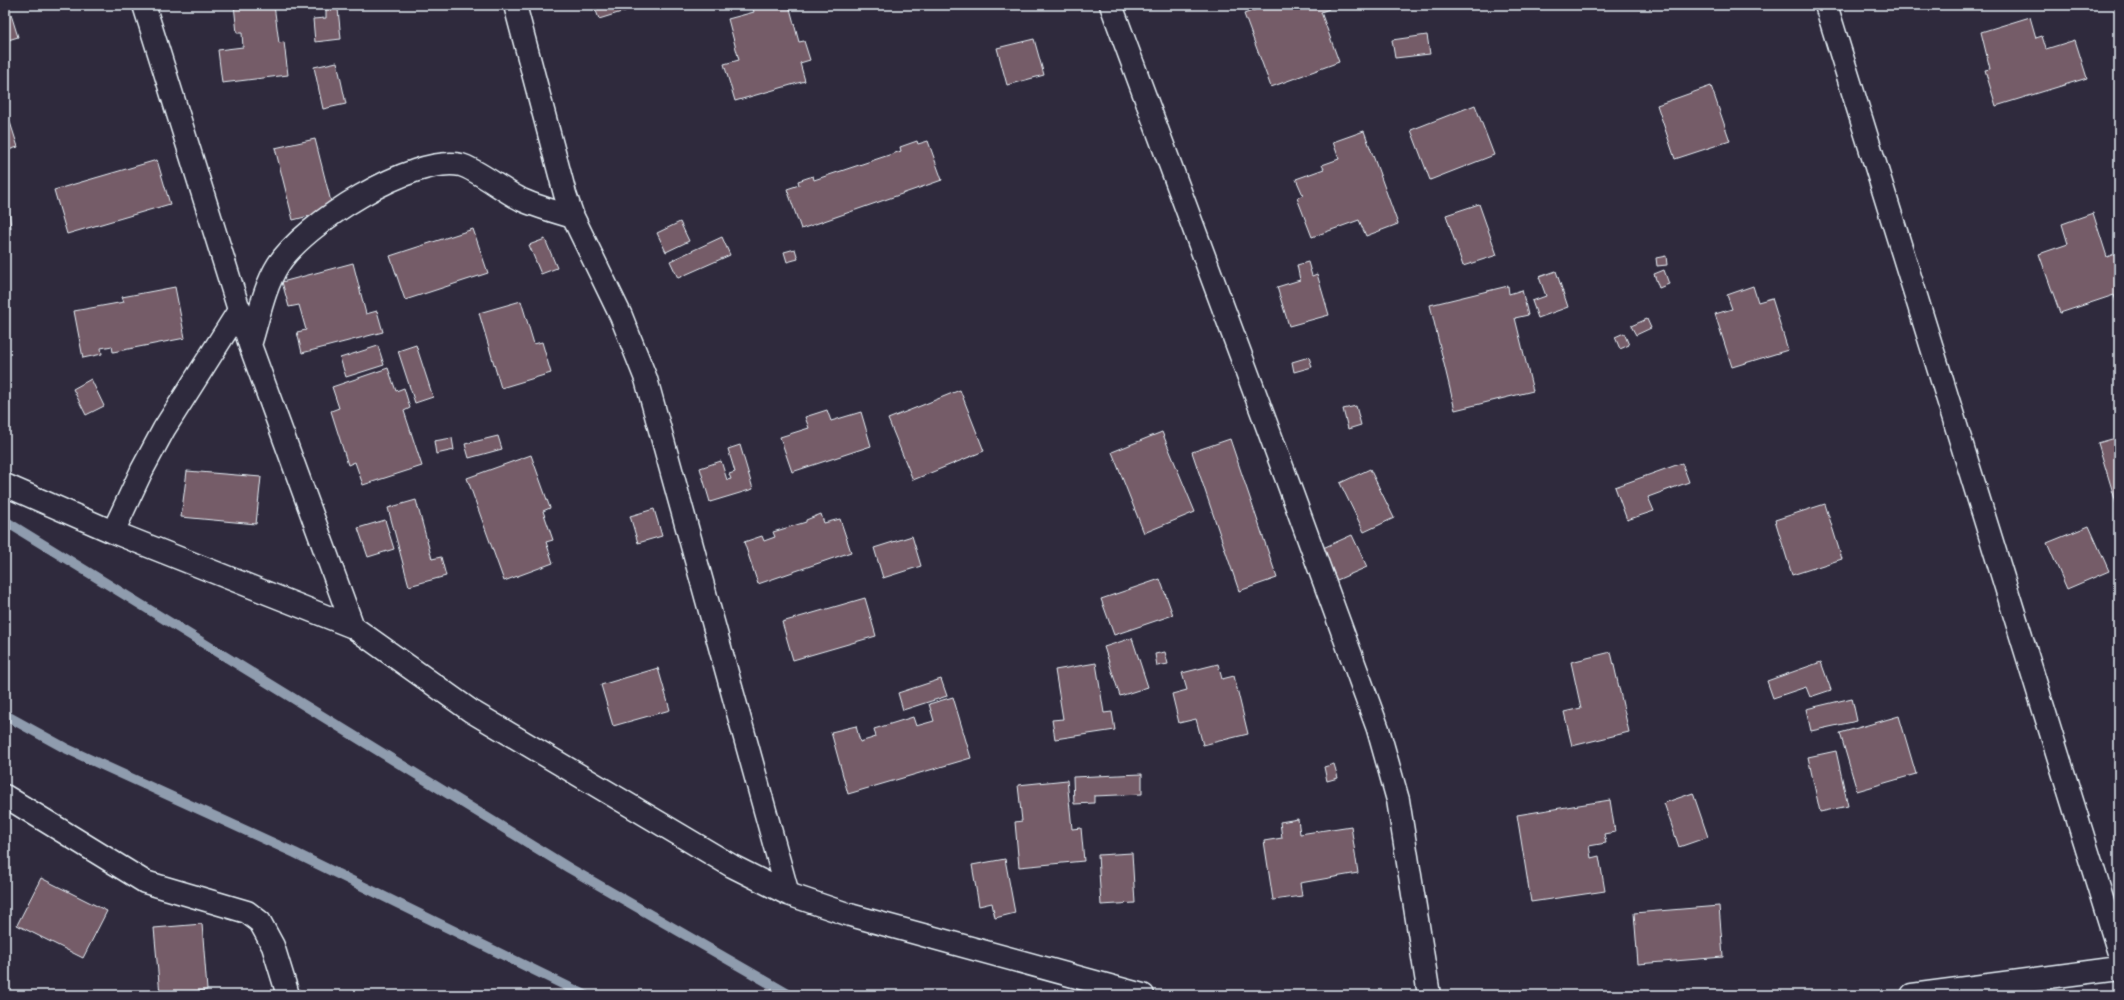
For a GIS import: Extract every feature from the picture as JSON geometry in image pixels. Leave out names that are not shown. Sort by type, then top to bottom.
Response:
[{"type":"street","points":[[144,5],[250,345],[353,627]]},
{"type":"street","points":[[515,5],[565,194],[573,217],[612,295],[646,379],[788,894]]},
{"type":"street","points":[[1111,5],[1285,472],[1378,729],[1398,800],[1429,995]]},
{"type":"street","points":[[1826,5],[2119,953]]},
{"type":"street","points":[[250,345],[264,299],[278,265],[296,243],[324,220],[364,193],[396,178],[436,164],[463,166],[521,199],[573,217]]},
{"type":"street","points":[[113,532],[142,470],[164,429],[240,309]]},
{"type":"street","points":[[5,485],[113,532],[353,627],[471,711],[732,866],[788,894],[850,915],[1143,995]]},
{"type":"street","points":[[5,796],[145,882],[247,912],[260,922],[273,946],[288,995]]},
{"type":"street","points":[[1912,995],[2119,968]]},
{"type":"building","points":[[8,5],[18,37],[5,41],[5,6]]},
{"type":"building","points":[[234,5],[274,5],[279,43],[284,42],[288,75],[222,83],[218,50],[243,47],[242,33],[237,33]]},
{"type":"building","points":[[594,5],[644,5],[599,19]]},
{"type":"building","points":[[752,5],[789,5],[799,42],[804,41],[810,60],[800,63],[805,81],[735,101],[724,64],[739,60],[728,19],[754,12]]},
{"type":"building","points":[[1268,5],[1328,5],[1329,9],[1321,12],[1339,62],[1271,87],[1244,14]]},
{"type":"building","points":[[326,9],[338,9],[341,39],[315,42],[313,19],[326,18]]},
{"type":"building","points":[[2030,17],[2036,38],[2042,36],[2046,49],[2075,40],[2087,78],[1996,106],[1985,70],[1990,69],[1981,32]]},
{"type":"building","points":[[1427,35],[1430,54],[1395,58],[1392,40]]},
{"type":"building","points":[[1034,39],[1044,75],[1007,85],[997,48]]},
{"type":"building","points":[[337,62],[346,104],[323,109],[314,67]]},
{"type":"building","points":[[1711,86],[1730,141],[1675,159],[1657,105]]},
{"type":"building","points":[[1475,105],[1494,155],[1430,180],[1411,130]]},
{"type":"building","points":[[8,116],[18,147],[5,151],[5,117]]},
{"type":"building","points":[[1364,131],[1398,224],[1366,236],[1359,220],[1312,237],[1297,198],[1303,195],[1296,179],[1324,169],[1322,165],[1339,159],[1333,142]]},
{"type":"building","points":[[315,139],[333,210],[293,220],[275,148]]},
{"type":"building","points":[[917,141],[918,144],[928,141],[942,180],[801,229],[787,189],[799,185],[798,181],[813,176],[814,180],[901,151],[900,147]]},
{"type":"building","points":[[157,160],[170,204],[67,234],[54,190]]},
{"type":"building","points":[[5,172],[11,228],[5,228]]},
{"type":"building","points":[[1479,204],[1497,255],[1463,266],[1446,215]]},
{"type":"building","points":[[2093,213],[2107,257],[2119,252],[2119,310],[2114,295],[2060,313],[2039,254],[2068,244],[2062,224]]},
{"type":"building","points":[[680,222],[689,241],[666,252],[657,233]]},
{"type":"building","points":[[473,229],[488,273],[405,300],[390,256]]},
{"type":"building","points":[[722,237],[730,255],[678,278],[670,261]]},
{"type":"building","points":[[545,239],[557,268],[541,274],[529,245]]},
{"type":"building","points":[[795,249],[798,259],[787,262],[784,252]]},
{"type":"building","points":[[1666,256],[1667,265],[1657,266],[1656,258]]},
{"type":"building","points":[[1308,262],[1312,276],[1317,274],[1329,315],[1289,326],[1277,287],[1300,280],[1297,265]]},
{"type":"building","points":[[353,263],[366,314],[377,311],[383,332],[302,353],[297,332],[306,330],[299,305],[289,307],[282,282]]},
{"type":"building","points":[[1664,270],[1669,284],[1659,288],[1654,274]]},
{"type":"building","points":[[1556,271],[1568,307],[1538,318],[1532,301],[1546,296],[1539,277]]},
{"type":"building","points":[[1508,286],[1509,294],[1522,290],[1528,315],[1515,318],[1533,391],[1455,410],[1430,305]]},
{"type":"building","points":[[1753,286],[1758,302],[1772,298],[1788,350],[1732,367],[1715,314],[1732,309],[1727,295]]},
{"type":"building","points":[[175,287],[185,338],[113,352],[112,346],[101,348],[102,354],[83,358],[74,311],[124,302],[122,297]]},
{"type":"building","points":[[521,301],[534,344],[542,342],[551,373],[501,388],[479,313]]},
{"type":"building","points":[[1647,319],[1651,328],[1636,335],[1631,326]]},
{"type":"building","points":[[1624,333],[1629,345],[1620,349],[1615,337]]},
{"type":"building","points":[[416,345],[433,397],[415,403],[398,351]]},
{"type":"building","points":[[378,346],[384,365],[346,377],[340,358]]},
{"type":"building","points":[[1309,357],[1312,367],[1294,372],[1292,362]]},
{"type":"building","points":[[388,368],[396,391],[404,388],[410,408],[404,411],[422,466],[363,485],[355,462],[348,465],[331,411],[339,408],[332,387]]},
{"type":"building","points":[[91,379],[104,406],[86,415],[73,389]]},
{"type":"building","points":[[960,390],[984,451],[913,480],[888,419]]},
{"type":"building","points":[[1356,406],[1361,425],[1348,429],[1343,409]]},
{"type":"building","points":[[827,410],[831,421],[861,412],[871,446],[792,472],[780,437],[809,428],[805,417]]},
{"type":"building","points":[[1162,432],[1195,512],[1144,533],[1112,452]]},
{"type":"building","points":[[498,436],[502,449],[469,458],[465,444]]},
{"type":"building","points":[[2119,437],[2119,506],[2117,506],[2098,443]]},
{"type":"building","points":[[452,438],[454,450],[436,454],[434,441]]},
{"type":"building","points":[[1230,439],[1277,578],[1239,591],[1192,452]]},
{"type":"building","points":[[740,445],[753,489],[710,502],[700,468],[721,461],[727,480],[731,479],[729,474],[735,472],[728,449]]},
{"type":"building","points":[[531,455],[550,508],[543,511],[553,540],[546,542],[553,563],[504,581],[467,478]]},
{"type":"building","points":[[1682,463],[1689,482],[1648,497],[1654,511],[1627,520],[1615,487]]},
{"type":"building","points":[[1370,469],[1394,518],[1364,532],[1340,483]]},
{"type":"building","points":[[187,471],[261,477],[256,524],[181,517]]},
{"type":"building","points":[[416,500],[432,559],[441,557],[446,576],[409,586],[388,508]]},
{"type":"building","points":[[1825,504],[1842,559],[1792,575],[1775,520]]},
{"type":"building","points":[[654,509],[662,536],[638,543],[630,516]]},
{"type":"building","points":[[821,514],[824,523],[840,519],[851,552],[758,584],[744,542],[762,536],[764,541],[775,537],[773,532],[806,522],[806,520]]},
{"type":"building","points":[[385,520],[394,549],[368,557],[358,528]]},
{"type":"building","points":[[2089,526],[2109,571],[2067,589],[2047,543]]},
{"type":"building","points":[[1352,535],[1367,567],[1337,580],[1323,548]]},
{"type":"building","points":[[912,536],[921,566],[883,578],[874,548]]},
{"type":"building","points":[[1160,579],[1173,615],[1114,635],[1101,599]]},
{"type":"building","points":[[865,598],[876,636],[793,660],[782,622]]},
{"type":"building","points":[[1132,638],[1148,687],[1120,696],[1104,647]]},
{"type":"building","points":[[1165,652],[1168,664],[1157,666],[1155,654]]},
{"type":"building","points":[[1611,652],[1629,732],[1572,746],[1564,712],[1581,708],[1571,662]]},
{"type":"building","points":[[1821,662],[1831,690],[1810,697],[1806,687],[1773,698],[1767,681]]},
{"type":"building","points":[[1096,663],[1104,713],[1112,712],[1115,730],[1055,739],[1052,720],[1063,719],[1055,670]]},
{"type":"building","points":[[1218,664],[1222,679],[1234,676],[1248,734],[1203,745],[1196,719],[1179,723],[1172,694],[1187,690],[1182,673]]},
{"type":"building","points":[[658,668],[670,710],[613,726],[601,685]]},
{"type":"building","points":[[941,679],[947,696],[903,710],[898,693]]},
{"type":"building","points":[[953,697],[971,758],[848,794],[831,732],[856,726],[860,742],[876,737],[874,729],[913,717],[916,726],[934,721],[929,704]]},
{"type":"building","points":[[1852,698],[1857,721],[1811,731],[1806,709]]},
{"type":"building","points":[[1899,716],[1916,774],[1857,791],[1840,733]]},
{"type":"building","points":[[1836,751],[1848,806],[1820,812],[1808,757]]},
{"type":"building","points":[[1334,764],[1338,778],[1327,781],[1324,767]]},
{"type":"building","points":[[1142,774],[1142,794],[1094,796],[1094,803],[1074,804],[1073,777]]},
{"type":"building","points":[[1067,780],[1072,829],[1081,828],[1084,861],[1019,867],[1015,822],[1022,821],[1018,785]]},
{"type":"building","points":[[1693,793],[1708,837],[1679,847],[1664,803]]},
{"type":"building","points":[[1610,800],[1615,832],[1604,834],[1606,843],[1589,846],[1591,858],[1599,856],[1605,891],[1531,902],[1517,815]]},
{"type":"building","points":[[1298,819],[1300,834],[1351,826],[1358,873],[1300,883],[1302,896],[1273,900],[1264,841],[1282,838],[1280,822]]},
{"type":"building","points":[[1132,853],[1135,903],[1101,905],[1098,855]]},
{"type":"building","points":[[1005,859],[1015,913],[995,918],[992,903],[979,906],[972,865]]},
{"type":"building","points":[[41,878],[107,911],[83,958],[17,925]]},
{"type":"building","points":[[1719,906],[1723,957],[1638,964],[1634,913]]},
{"type":"building","points":[[202,924],[207,990],[160,994],[154,928]]},
{"type":"waterway","points":[[5,521],[569,868],[790,995]]},
{"type":"waterway","points":[[5,715],[65,748],[295,853],[585,995]]}]
